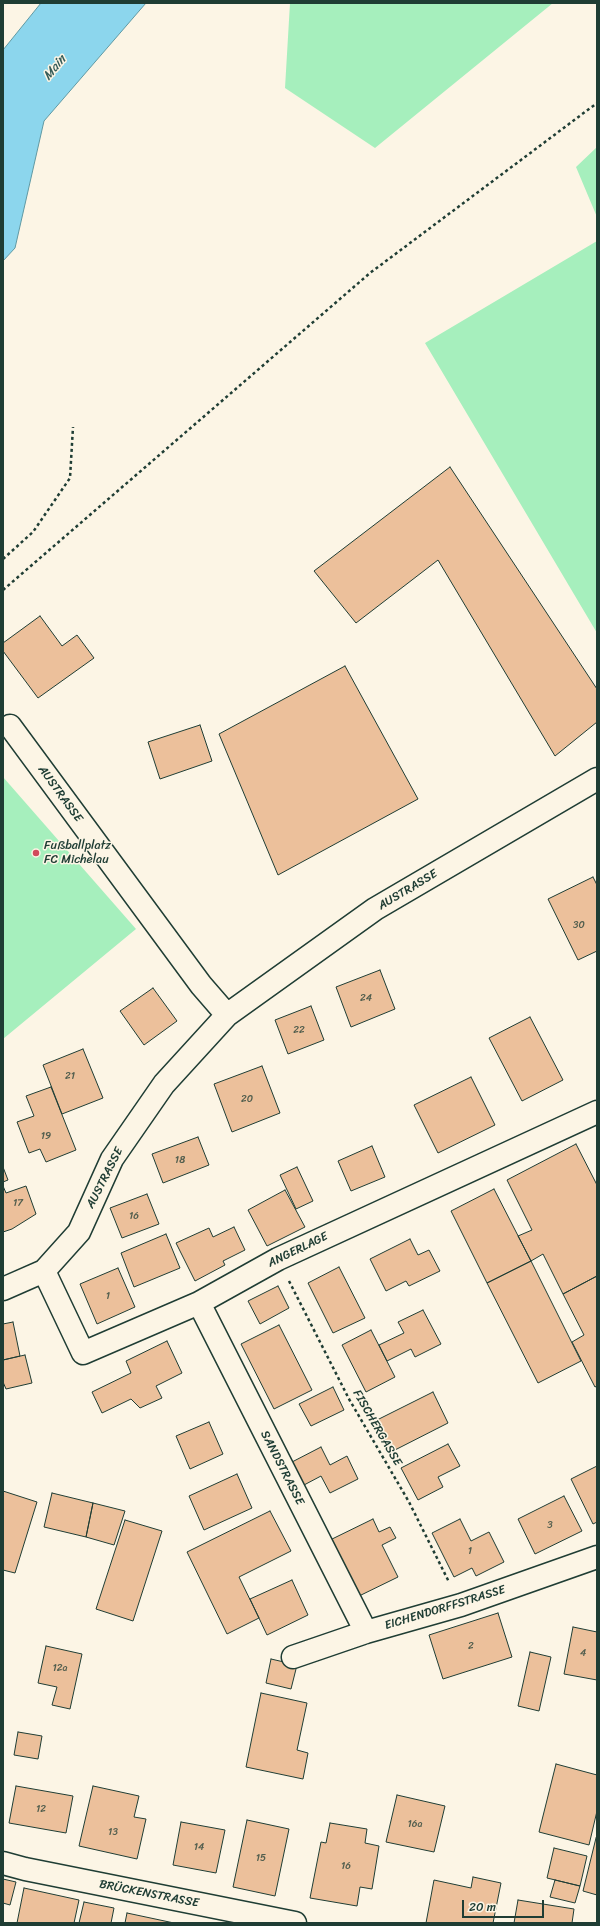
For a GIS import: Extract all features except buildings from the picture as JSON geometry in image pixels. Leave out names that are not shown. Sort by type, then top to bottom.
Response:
[{"type":"street","name":"AUSTRASSE","points":[[10,726],[201,985],[226,1015]]},
{"type":"street","name":"AUSTRASSE","points":[[3,1289],[44,1271],[79,1232],[112,1159],[164,1084],[226,1015],[375,909],[595,783]]},
{"type":"street","name":"ANGERLAGE","points":[[44,1271],[83,1353],[198,1303],[278,1259],[597,1112]]},
{"type":"street","name":"SANDSTRASSE","points":[[198,1303],[366,1632]]},
{"type":"street","name":"EICHENDORFFSTRASSE","points":[[293,1657],[366,1632],[461,1605],[597,1557]]},
{"type":"street","name":"BRÜCKENSTRASSE","points":[[3,1863],[33,1871],[295,1923]]},
{"type":"path","points":[[3,590],[370,273],[597,104]]},
{"type":"path","points":[[3,559],[33,532],[70,478],[73,427]]},
{"type":"path","name":"FISCHERGASSE","points":[[278,1259],[349,1399],[409,1502],[461,1605]]},
{"type":"green space","points":[[290,3],[553,3],[375,148],[285,88]]},
{"type":"green space","points":[[597,147],[597,217],[576,167]]},
{"type":"green space","points":[[597,241],[597,633],[425,343]]},
{"type":"green space","name":"Fußballplatz FC Michelau","points":[[3,777],[136,929],[3,1039]]},
{"type":"water","name":"Main","points":[[41,3],[146,3],[44,121],[15,248],[3,261],[3,50]]},
{"type":"place","name":"Fußballplatz FC Michelau","points":[[36,853]]}]
